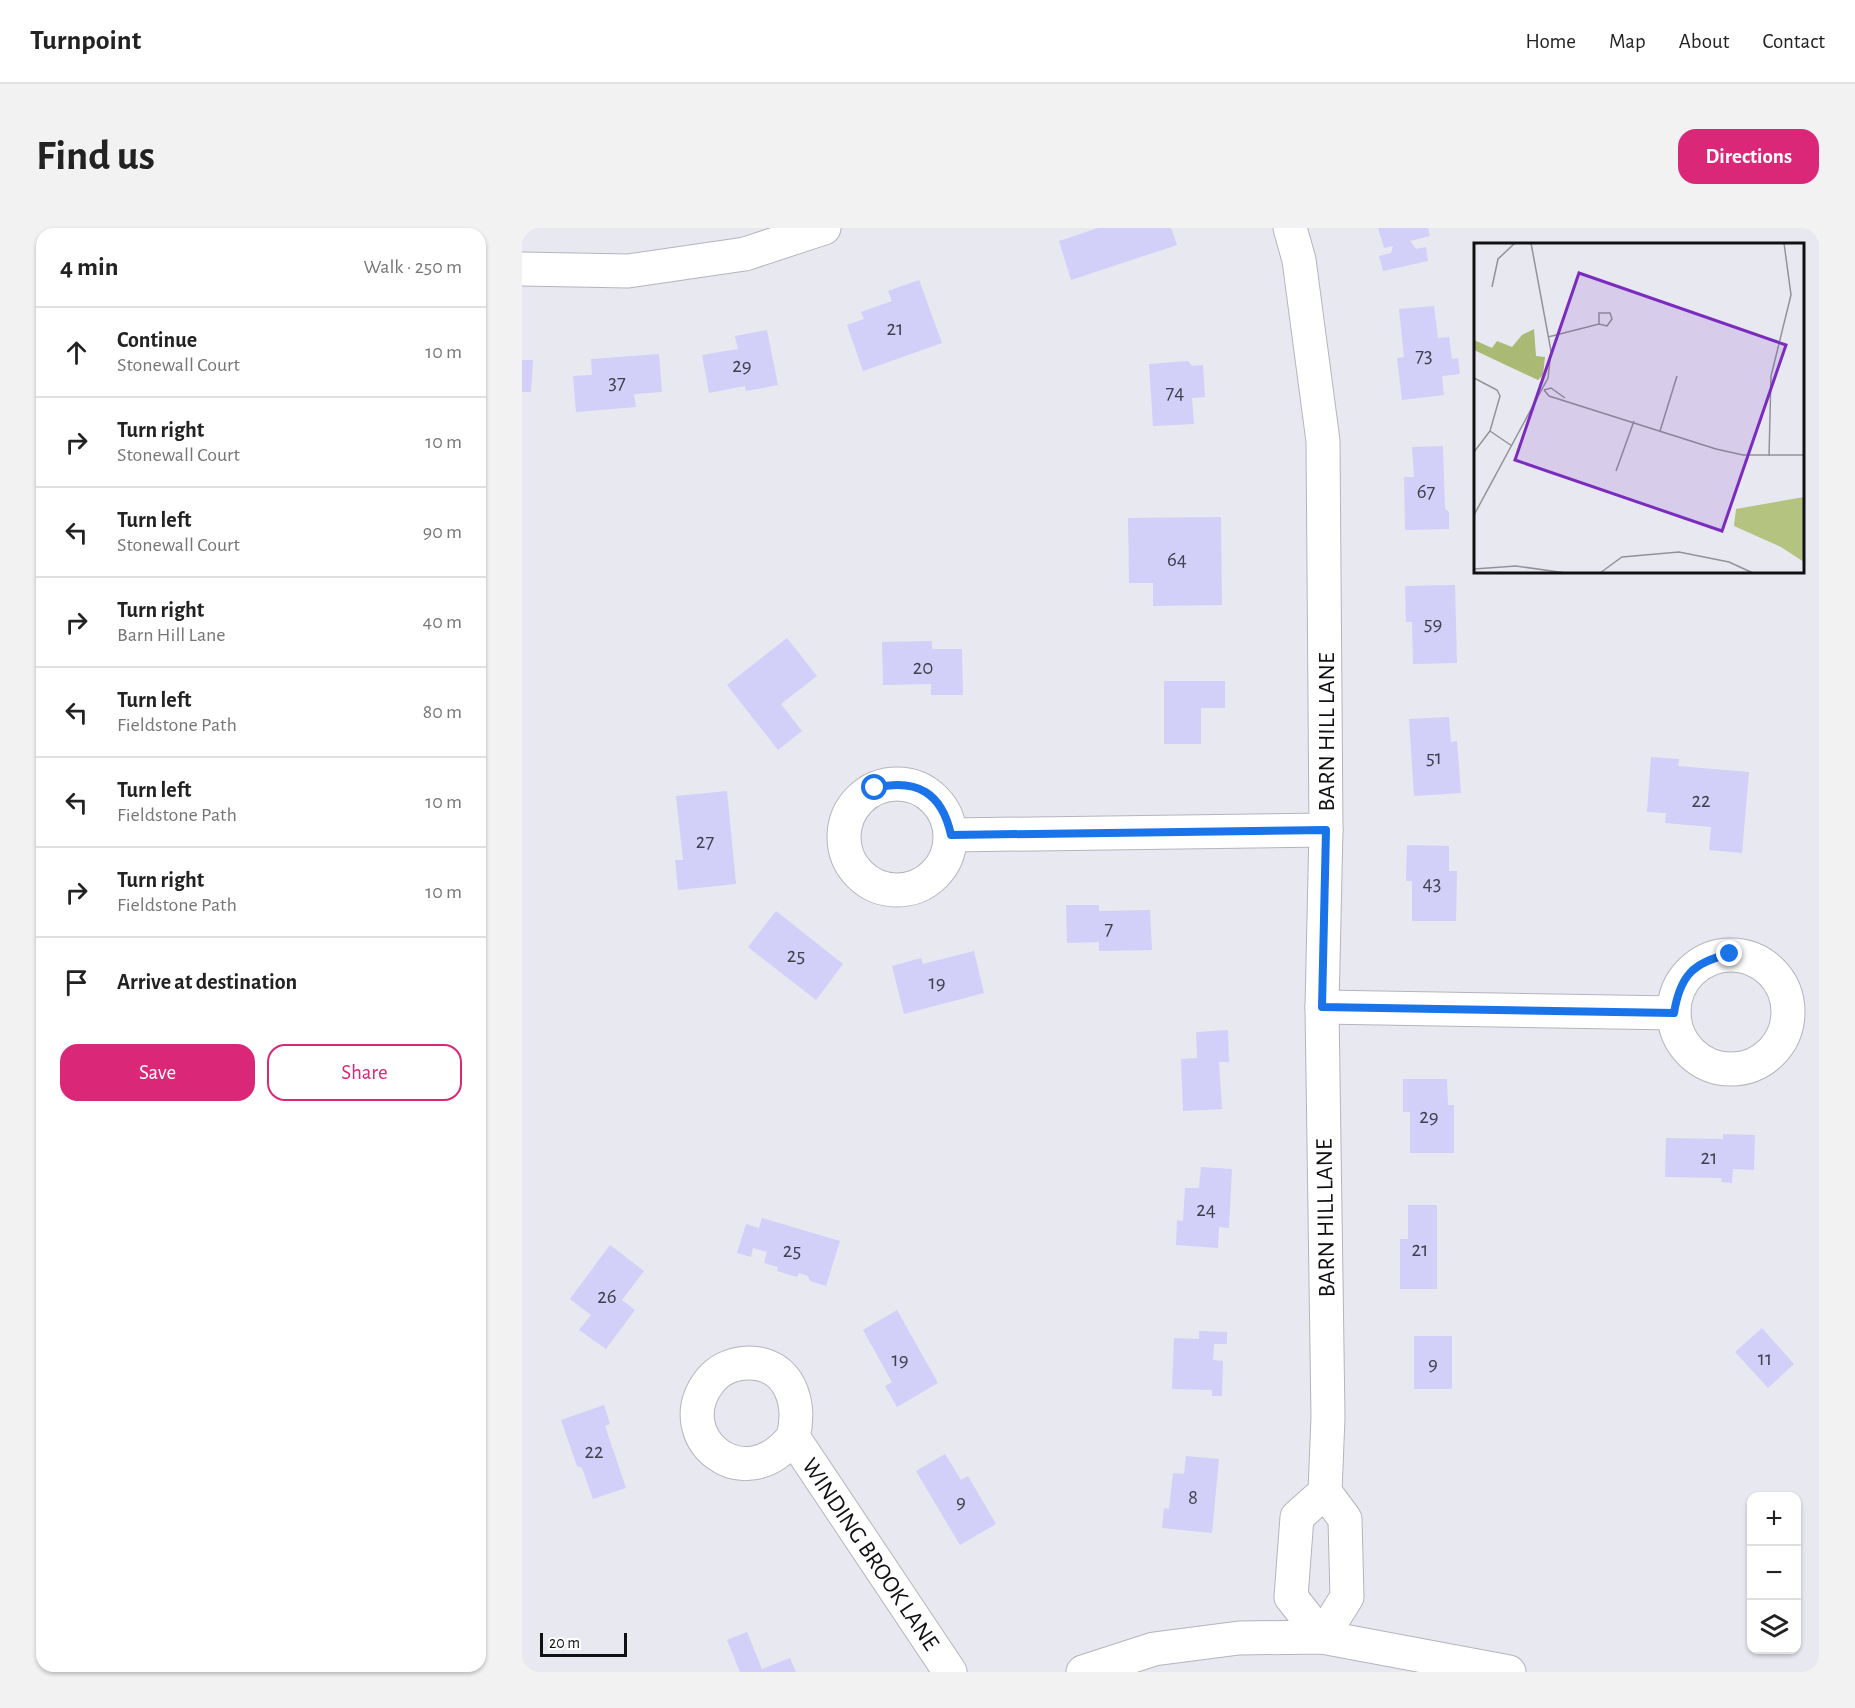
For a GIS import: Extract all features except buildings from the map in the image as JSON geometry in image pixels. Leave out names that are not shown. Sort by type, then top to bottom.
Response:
[{"type":"street","points":[[522,269],[628,271],[745,254],[824,228]]},
{"type":"street","name":"BARN HILL LANE","points":[[1290,228],[1299,260],[1323,441],[1326,830],[1322,1007],[1328,1418],[1325,1492]]},
{"type":"street","points":[[951,835],[1326,830]]},
{"type":"street","points":[[1322,1007],[1674,1013]]},
{"type":"street","name":"WINDING BROOK LANE","points":[[793,1437],[950,1672]]},
{"type":"street","points":[[1325,1492],[1345,1519],[1347,1597],[1322,1638],[1291,1597],[1297,1517],[1325,1492]]},
{"type":"street","points":[[1083,1672],[1154,1649],[1239,1638],[1322,1638],[1509,1672]]},
{"type":"route","points":[[875,788],[896,783],[916,787],[934,798],[946,814],[951,835],[1326,830],[1322,1007],[1674,1013],[1677,991],[1690,972],[1708,959],[1730,954]]}]
